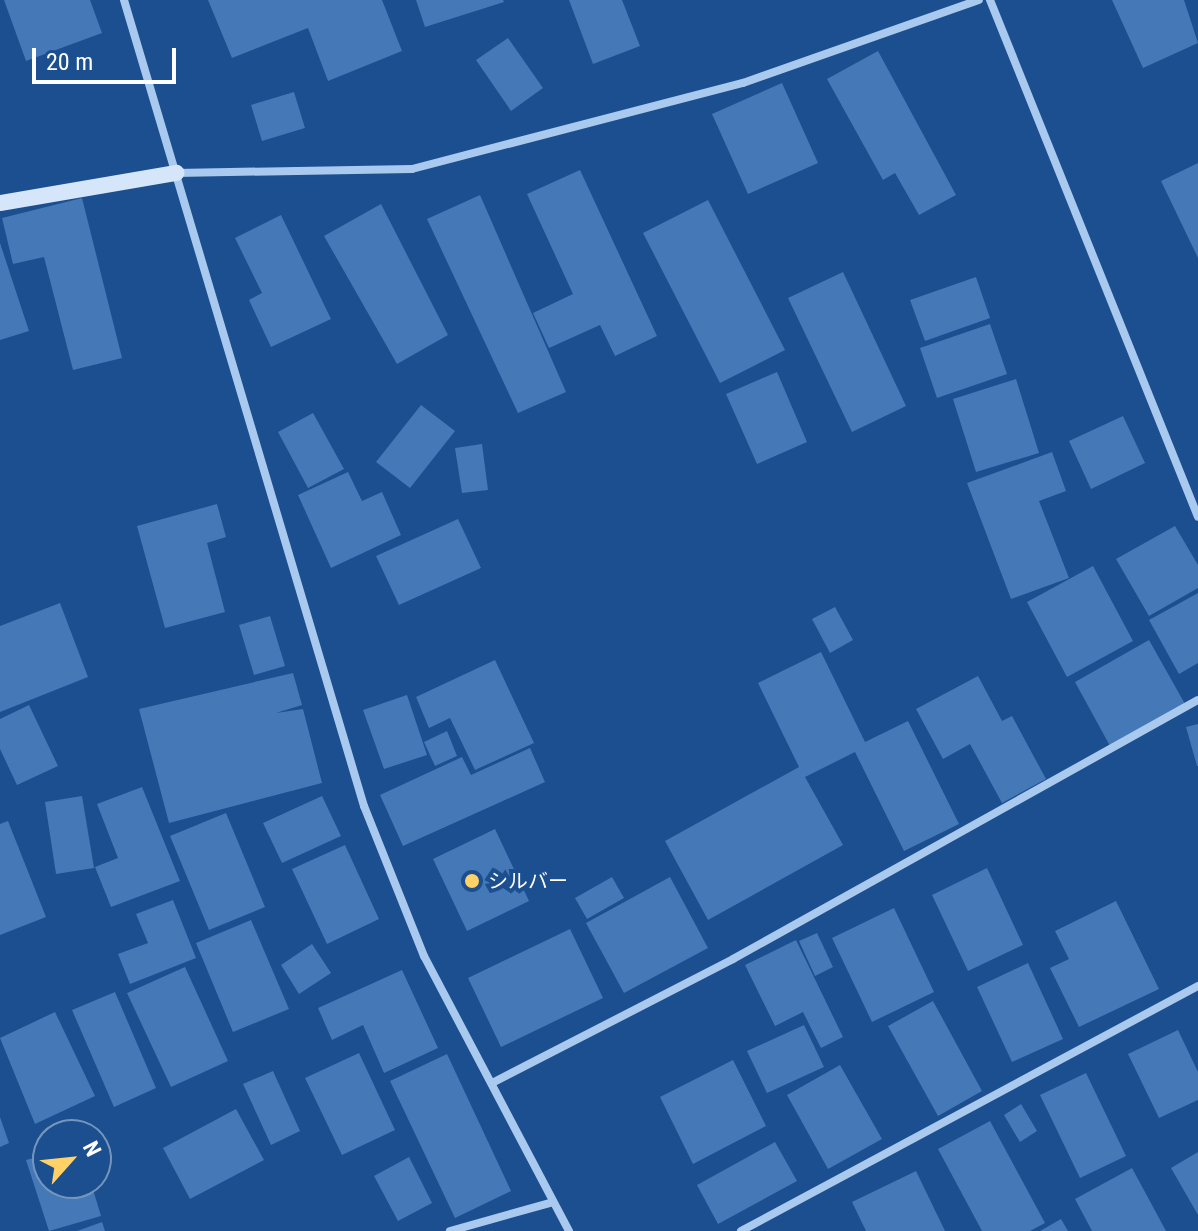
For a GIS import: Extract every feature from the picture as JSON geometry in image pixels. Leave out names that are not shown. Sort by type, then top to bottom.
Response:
[{"type":"street","points":[[124,0],[364,806],[424,956],[494,1082],[569,1231]]},
{"type":"street","points":[[0,203],[176,173],[412,169],[743,83],[979,0]]},
{"type":"street","points":[[990,0],[1198,517]]},
{"type":"street","points":[[494,1082],[1198,700]]},
{"type":"street","points":[[741,1231],[1198,986]]},
{"type":"street","points":[[450,1231],[553,1202]]},
{"type":"building","points":[[4,0],[90,0],[102,33],[26,61]]},
{"type":"building","points":[[208,0],[382,0],[402,51],[328,81],[308,28],[232,58]]},
{"type":"building","points":[[416,0],[503,0],[504,2],[425,27]]},
{"type":"building","points":[[569,0],[622,0],[640,46],[593,64]]},
{"type":"building","points":[[1112,0],[1184,0],[1198,43],[1143,68]]},
{"type":"building","points":[[508,38],[543,88],[511,111],[476,60]]},
{"type":"building","points":[[878,51],[956,195],[919,215],[895,173],[883,180],[827,79]]},
{"type":"building","points":[[782,83],[818,163],[748,194],[712,114]]},
{"type":"building","points":[[294,92],[305,128],[262,141],[251,105]]},
{"type":"building","points":[[1198,163],[1198,258],[1161,181]]},
{"type":"building","points":[[580,170],[657,336],[615,356],[600,325],[549,348],[533,313],[573,294],[527,194]]},
{"type":"building","points":[[480,195],[566,392],[518,413],[427,219]]},
{"type":"building","points":[[82,198],[122,358],[73,370],[44,257],[13,264],[2,218]]},
{"type":"building","points":[[708,200],[785,350],[720,383],[643,233]]},
{"type":"building","points":[[381,204],[448,335],[397,364],[324,236]]},
{"type":"building","points":[[281,215],[331,319],[271,347],[249,300],[262,293],[235,238]]},
{"type":"building","points":[[0,243],[29,331],[0,340]]},
{"type":"building","points":[[843,272],[906,406],[852,432],[788,298]]},
{"type":"building","points":[[976,277],[990,318],[925,341],[910,300]]},
{"type":"building","points":[[990,324],[1007,374],[937,398],[920,348]]},
{"type":"building","points":[[777,372],[807,442],[757,464],[726,394]]},
{"type":"building","points":[[1016,379],[1039,453],[976,472],[953,399]]},
{"type":"building","points":[[421,405],[455,431],[410,488],[376,462]]},
{"type":"building","points":[[313,413],[344,469],[308,488],[278,432]]},
{"type":"building","points":[[1123,416],[1145,463],[1091,489],[1069,441]]},
{"type":"building","points":[[482,444],[488,490],[462,493],[455,448]]},
{"type":"building","points":[[1052,452],[1066,491],[1039,501],[1069,578],[1011,599],[967,483]]},
{"type":"building","points":[[348,472],[362,501],[382,492],[401,535],[331,568],[298,495]]},
{"type":"building","points":[[217,504],[226,537],[207,543],[225,612],[165,628],[137,526]]},
{"type":"building","points":[[458,519],[481,568],[399,605],[376,556]]},
{"type":"building","points":[[1175,526],[1198,565],[1198,588],[1149,616],[1116,559]]},
{"type":"building","points":[[1093,566],[1133,641],[1067,677],[1027,602]]},
{"type":"building","points":[[1198,593],[1198,663],[1179,674],[1149,620]]},
{"type":"building","points":[[60,603],[88,677],[0,712],[0,626]]},
{"type":"building","points":[[835,607],[853,640],[830,653],[812,619]]},
{"type":"building","points":[[270,616],[285,666],[254,675],[239,625]]},
{"type":"building","points":[[1149,640],[1185,704],[1110,746],[1075,682]]},
{"type":"building","points":[[821,652],[865,742],[908,721],[959,824],[904,851],[855,752],[805,777],[843,845],[708,920],[665,841],[799,767],[758,683]]},
{"type":"building","points":[[495,660],[534,743],[475,770],[450,718],[429,728],[416,697]]},
{"type":"building","points":[[293,673],[302,705],[276,713],[303,709],[322,783],[169,823],[139,709]]},
{"type":"building","points":[[978,676],[1002,721],[1012,716],[1046,779],[1002,803],[970,744],[943,759],[916,709]]},
{"type":"building","points":[[407,695],[427,755],[384,769],[363,710]]},
{"type":"building","points":[[29,705],[58,766],[17,785],[0,749],[0,719]]},
{"type":"building","points":[[1198,724],[1198,766],[1197,766],[1186,727]]},
{"type":"building","points":[[447,731],[457,756],[435,766],[424,742]]},
{"type":"building","points":[[530,748],[545,782],[403,846],[380,795],[462,757],[471,775]]},
{"type":"building","points":[[142,787],[180,881],[111,907],[95,867],[118,858],[97,804]]},
{"type":"building","points":[[82,796],[94,868],[56,874],[45,802]]},
{"type":"building","points":[[322,796],[341,836],[282,863],[263,823]]},
{"type":"building","points":[[226,813],[265,907],[209,930],[170,836]]},
{"type":"building","points":[[8,821],[46,917],[0,935],[0,824]]},
{"type":"building","points":[[495,829],[529,901],[467,931],[433,859]]},
{"type":"building","points":[[345,845],[379,919],[327,944],[292,869]]},
{"type":"building","points":[[987,868],[1023,945],[968,971],[932,895]]},
{"type":"building","points":[[612,877],[624,898],[587,919],[575,898]]},
{"type":"building","points":[[670,877],[708,948],[624,993],[586,923]]},
{"type":"building","points":[[173,900],[196,958],[130,984],[118,954],[148,943],[136,914]]},
{"type":"building","points":[[1116,901],[1159,989],[1079,1027],[1050,968],[1069,959],[1055,931]]},
{"type":"building","points":[[894,908],[934,992],[872,1022],[832,938]]},
{"type":"building","points":[[251,920],[289,1009],[233,1032],[196,943]]},
{"type":"building","points":[[570,929],[603,998],[501,1047],[468,978]]},
{"type":"building","points":[[817,933],[833,967],[815,976],[799,941]]},
{"type":"building","points":[[796,940],[843,1037],[821,1048],[803,1012],[775,1026],[745,965]]},
{"type":"building","points":[[312,944],[331,973],[299,994],[281,965]]},
{"type":"building","points":[[1028,963],[1063,1039],[1012,1062],[977,987]]},
{"type":"building","points":[[185,967],[228,1061],[171,1087],[127,993]]},
{"type":"building","points":[[402,970],[438,1048],[384,1073],[363,1025],[332,1040],[318,1008]]},
{"type":"building","points":[[115,992],[156,1088],[114,1107],[72,1010]]},
{"type":"building","points":[[933,1001],[982,1091],[938,1116],[888,1026]]},
{"type":"building","points":[[55,1012],[95,1096],[46,1119],[33,1119],[0,1038]]},
{"type":"building","points":[[804,1025],[824,1067],[767,1093],[747,1051]]},
{"type":"building","points":[[1178,1030],[1198,1072],[1198,1100],[1159,1118],[1128,1054]]},
{"type":"building","points":[[359,1053],[395,1130],[342,1155],[305,1078]]},
{"type":"building","points":[[447,1054],[511,1191],[455,1218],[390,1081]]},
{"type":"building","points":[[733,1060],[766,1126],[693,1164],[660,1097]]},
{"type":"building","points":[[840,1065],[882,1139],[828,1169],[787,1095]]},
{"type":"building","points":[[273,1071],[300,1131],[271,1145],[243,1084]]},
{"type":"building","points":[[1086,1073],[1126,1156],[1080,1178],[1040,1095]]},
{"type":"building","points":[[1021,1104],[1037,1131],[1020,1142],[1004,1115]]},
{"type":"building","points":[[236,1109],[264,1160],[190,1199],[163,1148]]},
{"type":"building","points":[[0,1117],[9,1143],[0,1147]]},
{"type":"building","points":[[990,1121],[1045,1223],[1030,1231],[982,1231],[938,1149]]},
{"type":"building","points":[[775,1142],[797,1181],[718,1224],[697,1185]]},
{"type":"building","points":[[1198,1152],[1198,1215],[1171,1168]]},
{"type":"building","points":[[409,1157],[432,1203],[398,1221],[374,1176]]},
{"type":"building","points":[[32,1158],[32,1179],[26,1160]]},
{"type":"building","points":[[1132,1168],[1166,1231],[1092,1231],[1075,1199]]},
{"type":"building","points":[[916,1171],[945,1231],[866,1231],[852,1202]]},
{"type":"building","points":[[39,1199],[96,1199],[101,1216],[49,1231]]},
{"type":"building","points":[[1061,1219],[1068,1231],[1040,1231]]},
{"type":"building","points":[[102,1222],[105,1231],[77,1231]]},
{"type":"place","name":"シルバー","points":[[472,881]]}]
